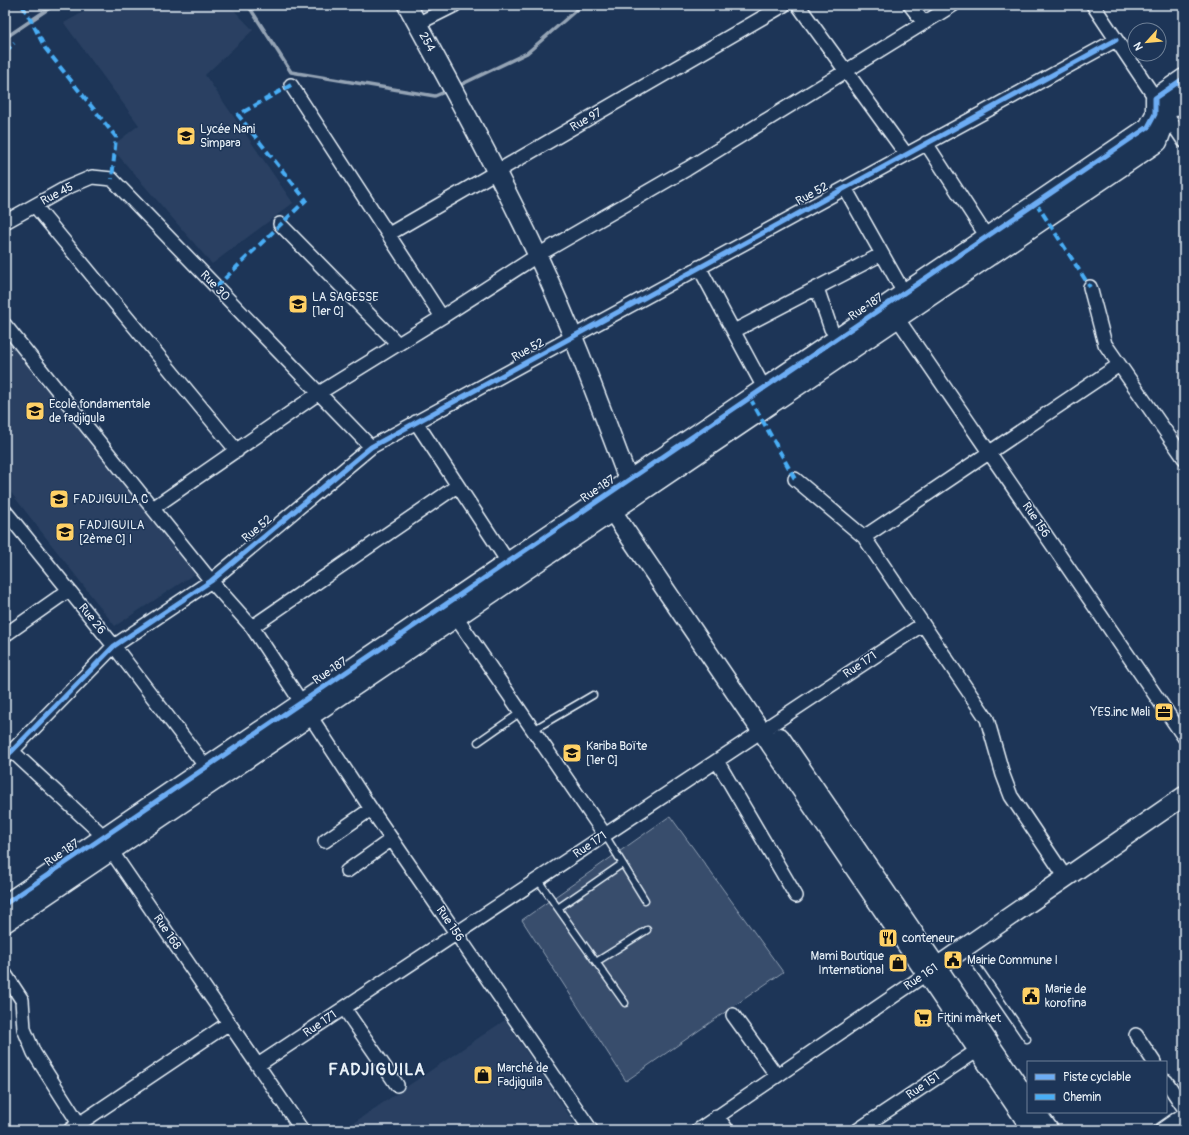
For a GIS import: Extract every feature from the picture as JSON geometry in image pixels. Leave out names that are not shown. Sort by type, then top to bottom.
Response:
[{"type":"street","name":"254","points":[[406,5],[448,78],[538,255],[573,336],[619,497],[766,728],[983,1046]]},
{"type":"street","points":[[417,24],[456,5]]},
{"type":"street","name":"Rue 97","points":[[389,234],[784,5]]},
{"type":"street","points":[[798,5],[906,154]]},
{"type":"street","points":[[910,5],[924,23]]},
{"type":"street","points":[[153,508],[319,393],[442,317],[538,255],[687,169],[953,5]]},
{"type":"street","points":[[1093,5],[1184,141]]},
{"type":"street","name":"Rue 52","points":[[8,754],[114,646],[211,581],[371,447],[1116,40]]},
{"type":"street","points":[[1160,105],[1184,78]]},
{"type":"street","points":[[291,85],[442,317]]},
{"type":"street","points":[[1160,105],[1184,99]]},
{"type":"street","name":"Rue 187","points":[[908,301],[987,237],[1148,127],[1160,105]]},
{"type":"street","name":"Rue 187","points":[[451,611],[508,562],[619,497],[764,388],[892,311],[1158,142],[1164,125],[1160,105]]},
{"type":"street","points":[[926,143],[987,237]]},
{"type":"street","name":"Rue 45","points":[[5,222],[66,188],[92,177],[112,179]]},
{"type":"street","name":"Rue 30","points":[[112,179],[371,447]]},
{"type":"street","points":[[845,188],[908,301]]},
{"type":"street","points":[[35,206],[237,451]]},
{"type":"street","points":[[280,224],[398,344]]},
{"type":"street","points":[[734,331],[882,254]]},
{"type":"street","points":[[699,268],[764,388]]},
{"type":"street","points":[[1090,287],[1105,344],[1182,453]]},
{"type":"street","points":[[817,288],[831,329]]},
{"type":"street","name":"Rue 187","points":[[5,904],[107,844],[892,311]]},
{"type":"street","name":"Rue 156","points":[[892,311],[1184,737]]},
{"type":"street","name":"Rue 156","points":[[5,325],[211,581],[252,626],[371,809],[591,1130]]},
{"type":"street","points":[[864,537],[1119,365]]},
{"type":"street","points":[[416,422],[508,562]]},
{"type":"street","points":[[795,479],[864,537],[987,719],[1011,796],[1066,878]]},
{"type":"street","points":[[252,626],[457,486]]},
{"type":"street","name":"Rue 26","points":[[5,511],[114,646],[206,767]]},
{"type":"street","points":[[5,635],[69,590]]},
{"type":"street","points":[[451,611],[604,835]]},
{"type":"street","name":"Rue 171","points":[[258,1065],[923,624]]},
{"type":"street","name":"Rue 187","points":[[5,923],[206,767],[306,710]]},
{"type":"street","name":"Rue 168","points":[[8,754],[97,830],[302,1130]]},
{"type":"street","points":[[717,760],[796,896]]},
{"type":"street","name":"Rue 161","points":[[698,1130],[1184,796]]},
{"type":"street","points":[[326,841],[371,809]]},
{"type":"street","points":[[346,871],[392,839]]},
{"type":"street","points":[[5,974],[22,1000],[24,1029],[34,1053],[77,1128],[229,1023]]},
{"type":"street","points":[[344,1008],[397,1085]]},
{"type":"street","points":[[733,1016],[777,1076]]},
{"type":"street","points":[[1136,1035],[1153,1061]]},
{"type":"street","points":[[983,1046],[1027,1099]]},
{"type":"street","points":[[983,1046],[1032,1130]]},
{"type":"street","name":"Rue 151","points":[[858,1130],[983,1046]]},
{"type":"street","points":[[1167,1082],[1184,1108]]},
{"type":"street","points":[[1037,1113],[1049,1130]]},
{"type":"street","points":[[1162,1130],[1184,1114]]},
{"type":"street","points":[[718,1116],[727,1130]]},
{"type":"lane","points":[[533,730],[592,695]]},
{"type":"lane","points":[[478,742],[521,712]]},
{"type":"lane","points":[[604,835],[645,900]]},
{"type":"lane","points":[[558,908],[622,864]]},
{"type":"lane","points":[[538,880],[625,1003]]},
{"type":"lane","points":[[596,962],[647,930]]},
{"type":"lane","points":[[964,947],[1027,1039]]},
{"type":"shaded area","name":"Lycée Nani Simpara","points":[[96,5],[229,5],[253,30],[205,75],[293,203],[212,264],[111,147],[139,125],[64,23]]},
{"type":"shaded area","name":"Ecole fondamentale de fadjigula","points":[[5,336],[196,573],[115,626],[5,485]]},
{"type":"shaded area","points":[[670,816],[783,972],[626,1081],[522,920]]},
{"type":"shaded area","name":"Marché de Fadjiguila","points":[[505,1020],[579,1130],[343,1130]]},
{"type":"waterway","points":[[5,38],[54,5]]},
{"type":"waterway","points":[[248,5],[291,72],[435,96],[447,91]]},
{"type":"waterway","points":[[456,87],[527,53],[582,5]]},
{"type":"marked path","points":[[22,5],[45,48],[116,137],[112,179]]},
{"type":"marked path","points":[[5,52],[14,43]]},
{"type":"marked path","points":[[216,287],[306,200],[238,115],[291,85]]},
{"type":"marked path","points":[[1036,203],[1090,287]]},
{"type":"marked path","points":[[750,398],[795,479]]},
{"type":"cycle path","points":[[5,757],[114,646],[211,581],[371,447],[1116,40]]},
{"type":"cycle path","points":[[5,904],[1148,127],[1155,114],[1155,98],[1184,78]]},
{"type":"place","name":"Lycée Nani Simpara","points":[[186,136]]},
{"type":"place","name":"LA SAGESSE [1er C]","points":[[298,304]]},
{"type":"place","name":"Ecole fondamentale de fadjigula","points":[[35,411]]},
{"type":"place","name":"FADJIGUILA C","points":[[59,499]]},
{"type":"place","name":"FADJIGUILA [2ème C] I","points":[[65,532]]},
{"type":"place","name":"YES.inc Mali","points":[[1164,712]]},
{"type":"place","name":"Kariba Boïte [1er C]","points":[[572,753]]},
{"type":"place","name":"conteneur","points":[[888,938]]},
{"type":"place","name":"Mairie Commune I","points":[[953,960]]},
{"type":"place","name":"Mami Boutique International","points":[[898,963]]},
{"type":"place","name":"Marie de korofina","points":[[1031,996]]},
{"type":"place","name":"Fitini market","points":[[923,1018]]},
{"type":"place","name":"Marché de Fadjiguila","points":[[483,1075]]},
{"type":"district","name":"FADJIGUILA","points":[[377,1070]]}]
